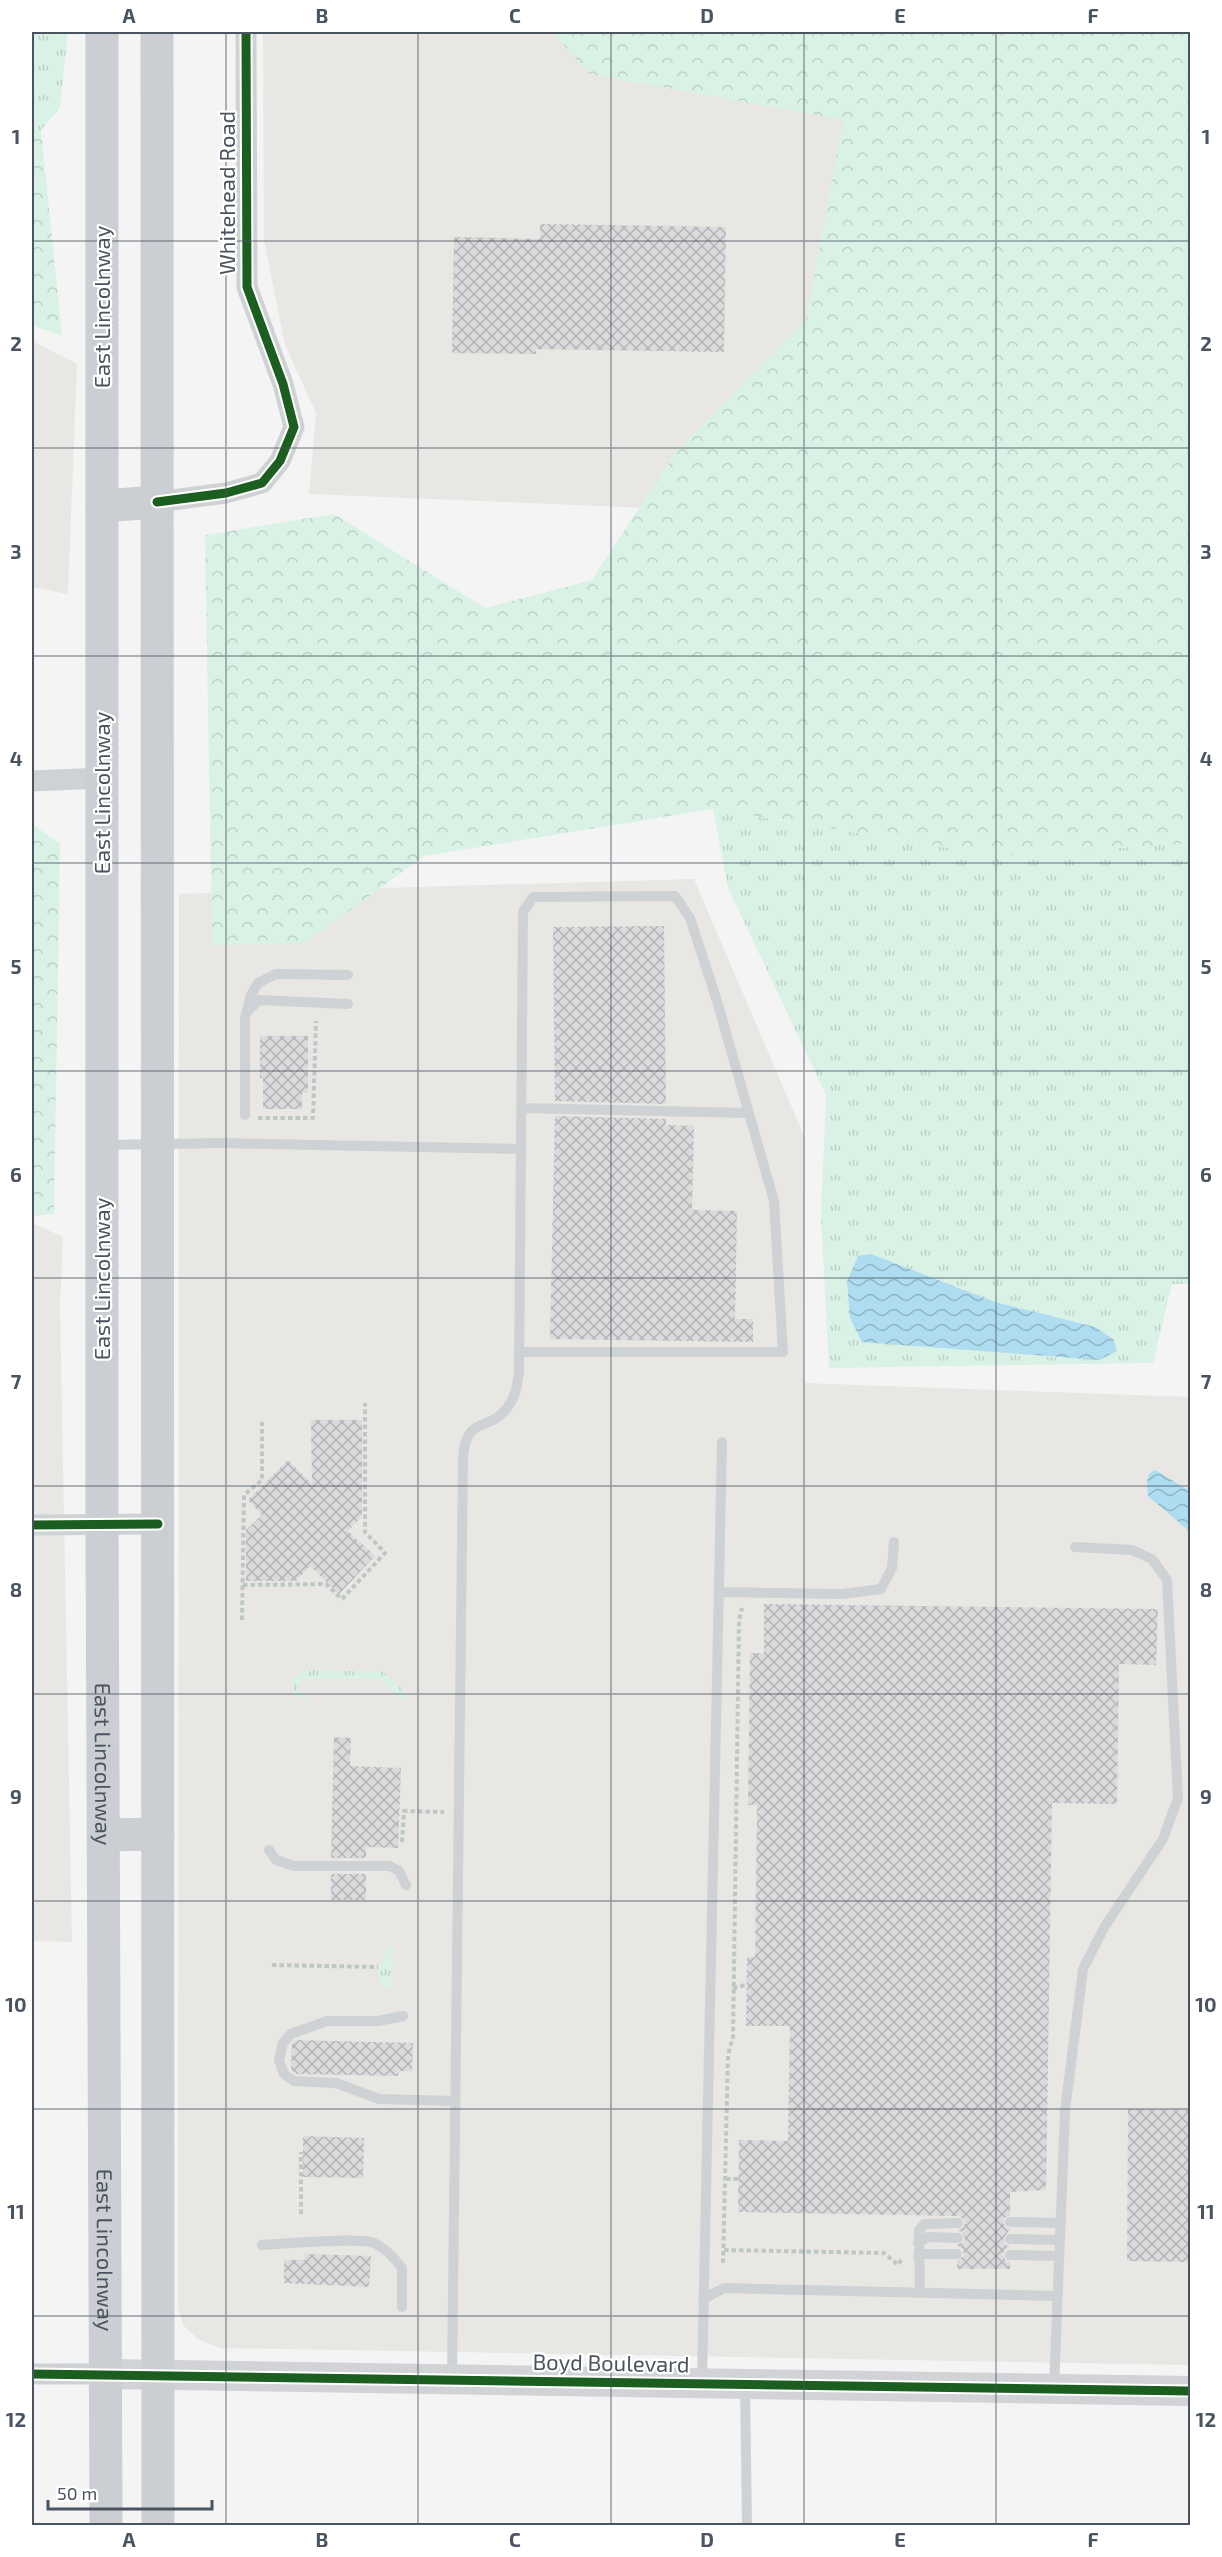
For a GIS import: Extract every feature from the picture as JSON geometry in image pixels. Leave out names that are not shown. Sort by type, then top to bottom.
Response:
[{"type":"main road","name":"East Lincolnway","points":[[102,32],[102,1525],[106,2526]]},
{"type":"main road","points":[[157,32],[158,2526]]},
{"type":"main road","points":[[102,506],[157,502]]},
{"type":"main road","points":[[104,1836],[158,1834]]},
{"type":"street","name":"Whitehead Road","points":[[157,502],[226,493],[262,483],[280,461],[294,427],[283,384],[247,287],[246,32]]},
{"type":"street","points":[[32,781],[102,778]]},
{"type":"street","points":[[32,1525],[158,1524]]},
{"type":"street","name":"Boyd Boulevard","points":[[32,2374],[1191,2391]]},
{"type":"lane","points":[[452,2380],[464,1444],[470,1432],[506,1410],[516,1392],[519,1352],[523,912],[533,897],[675,896],[690,918],[717,1001],[774,1201],[783,1352],[519,1352]]},
{"type":"lane","points":[[245,1114],[246,1012],[250,995],[258,983],[276,974],[348,975]]},
{"type":"lane","points":[[246,1012],[259,1000],[348,1004]]},
{"type":"lane","points":[[521,1108],[748,1113]]},
{"type":"lane","points":[[102,1145],[157,1142],[521,1149]]},
{"type":"lane","points":[[702,2384],[722,1442]]},
{"type":"lane","points":[[719,1592],[842,1594],[881,1589],[892,1568],[894,1542]]},
{"type":"lane","points":[[1054,2389],[1065,2111],[1083,1970],[1105,1926],[1163,1839],[1178,1798],[1167,1580],[1152,1559],[1132,1550],[1075,1547]]},
{"type":"lane","points":[[269,1850],[276,1860],[294,1866],[390,1866],[399,1871],[406,1885]]},
{"type":"lane","points":[[404,2016],[378,2021],[327,2020],[291,2034],[283,2043],[279,2060],[284,2074],[294,2081],[336,2083],[379,2099],[455,2101]]},
{"type":"lane","points":[[1010,2222],[1061,2223]]},
{"type":"lane","points":[[920,2293],[919,2230],[924,2224],[958,2223]]},
{"type":"lane","points":[[918,2243],[927,2237],[958,2238]]},
{"type":"lane","points":[[1010,2239],[1060,2240]]},
{"type":"lane","points":[[262,2245],[342,2241],[374,2242],[391,2255],[402,2268],[402,2307]]},
{"type":"lane","points":[[918,2257],[923,2254],[957,2254]]},
{"type":"lane","points":[[1010,2255],[1059,2256]]},
{"type":"lane","points":[[703,2299],[724,2288],[1058,2296]]},
{"type":"lane","points":[[745,2384],[747,2526]]},
{"type":"path","points":[[257,1118],[313,1118],[316,1021]]},
{"type":"path","points":[[243,1585],[326,1584],[342,1599],[385,1553],[365,1532],[365,1403]]},
{"type":"path","points":[[242,1620],[244,1495],[262,1480],[262,1422]]},
{"type":"path","points":[[723,2263],[728,2055],[733,2037],[739,1620],[743,1593]]},
{"type":"path","points":[[402,1842],[404,1811],[459,1812]]},
{"type":"path","points":[[272,1965],[378,1967]]},
{"type":"path","points":[[734,1988],[746,1985]]},
{"type":"path","points":[[301,2152],[301,2214]]},
{"type":"path","points":[[726,2179],[739,2179]]},
{"type":"path","points":[[724,2250],[884,2253],[898,2265]]},
{"type":"shaded area","points":[[263,32],[1028,32],[866,517],[309,494],[316,413],[285,345],[264,240]]},
{"type":"shaded area","points":[[32,341],[77,364],[68,594],[32,587]]},
{"type":"shaded area","points":[[694,879],[805,1138],[804,1383],[1190,1397],[1190,2365],[220,2348],[199,2340],[183,2325],[178,2307],[179,894]]},
{"type":"shaded area","points":[[32,1223],[63,1237],[60,1306],[72,1942],[32,1941]]},
{"type":"green space","points":[[32,32],[68,32],[60,108],[41,130],[32,130]]},
{"type":"green space","points":[[558,32],[1190,32],[1190,843],[998,856],[713,809],[424,856],[305,943],[212,945],[205,535],[334,514],[485,608],[592,580],[676,452],[806,319],[843,120],[589,74],[555,35]]},
{"type":"green space","points":[[32,130],[41,130],[62,336],[32,325]]},
{"type":"green space","points":[[713,809],[998,856],[1190,843],[1190,1284],[1172,1284],[1153,1363],[829,1368],[821,1217],[826,1095],[728,888]],"holes":[[[871,1254],[995,1302],[1095,1327],[1060,1358],[940,1346],[862,1342]]]},
{"type":"green space","points":[[32,824],[60,844],[54,1214],[32,1216]]},
{"type":"green space","points":[[312,1670],[383,1672],[406,1693],[406,1697],[400,1700],[380,1679],[303,1679],[296,1689],[308,1698],[306,1700],[294,1694],[292,1682],[300,1672]]},
{"type":"green space","points":[[389,1945],[393,1947],[392,1986],[388,1989],[382,1986],[378,1971]]},
{"type":"water","points":[[871,1254],[995,1302],[1095,1327],[1113,1339],[1117,1351],[1099,1360],[862,1342],[850,1318],[847,1281],[858,1256]]},
{"type":"water","points":[[1155,1470],[1190,1491],[1190,1532],[1148,1496],[1149,1474]]},
{"type":"building","points":[[540,224],[726,227],[724,352],[535,349],[537,354],[452,353],[454,237],[540,239]]},
{"type":"building","points":[[664,926],[666,1104],[555,1101],[553,927]]},
{"type":"building","points":[[260,1036],[308,1036],[308,1093],[302,1093],[302,1109],[263,1109]]},
{"type":"building","points":[[555,1116],[666,1119],[666,1125],[694,1126],[692,1210],[737,1211],[735,1319],[753,1319],[753,1342],[550,1339]]},
{"type":"building","points":[[311,1420],[362,1420],[362,1516],[348,1531],[375,1556],[339,1594],[310,1566],[296,1581],[246,1581],[246,1530],[262,1515],[248,1500],[288,1460],[312,1484]]},
{"type":"building","points":[[764,1604],[1158,1609],[1156,1665],[1119,1664],[1117,1804],[1052,1803],[1046,2190],[1010,2192],[1010,2215],[1004,2218],[1003,2222],[1006,2228],[1010,2229],[1003,2239],[1006,2245],[1010,2246],[1003,2255],[1006,2261],[1010,2262],[1010,2269],[957,2269],[957,2261],[964,2255],[963,2250],[957,2245],[964,2242],[965,2238],[958,2230],[964,2227],[965,2220],[958,2216],[738,2212],[739,2140],[788,2141],[790,2026],[746,2026],[747,1957],[755,1957],[757,1805],[748,1805],[750,1653],[764,1653]]},
{"type":"building","points":[[334,1737],[351,1738],[350,1766],[401,1768],[398,1848],[366,1847],[366,1858],[331,1858]]},
{"type":"building","points":[[331,1874],[366,1874],[366,1900],[331,1900]]},
{"type":"building","points":[[296,2040],[413,2043],[412,2071],[399,2071],[398,2076],[297,2074],[291,2070],[292,2044]]},
{"type":"building","points":[[1128,2109],[1191,2110],[1191,2262],[1127,2261]]},
{"type":"building","points":[[303,2136],[364,2138],[363,2178],[303,2177]]},
{"type":"building","points":[[305,2254],[371,2256],[369,2287],[284,2283],[284,2260],[305,2260]]},
{"type":"cycle path","points":[[157,502],[226,493],[262,483],[280,461],[294,427],[283,384],[247,287],[246,32]]},
{"type":"cycle path","points":[[32,1525],[158,1524]]},
{"type":"cycle path","points":[[32,2374],[1190,2391]]}]
